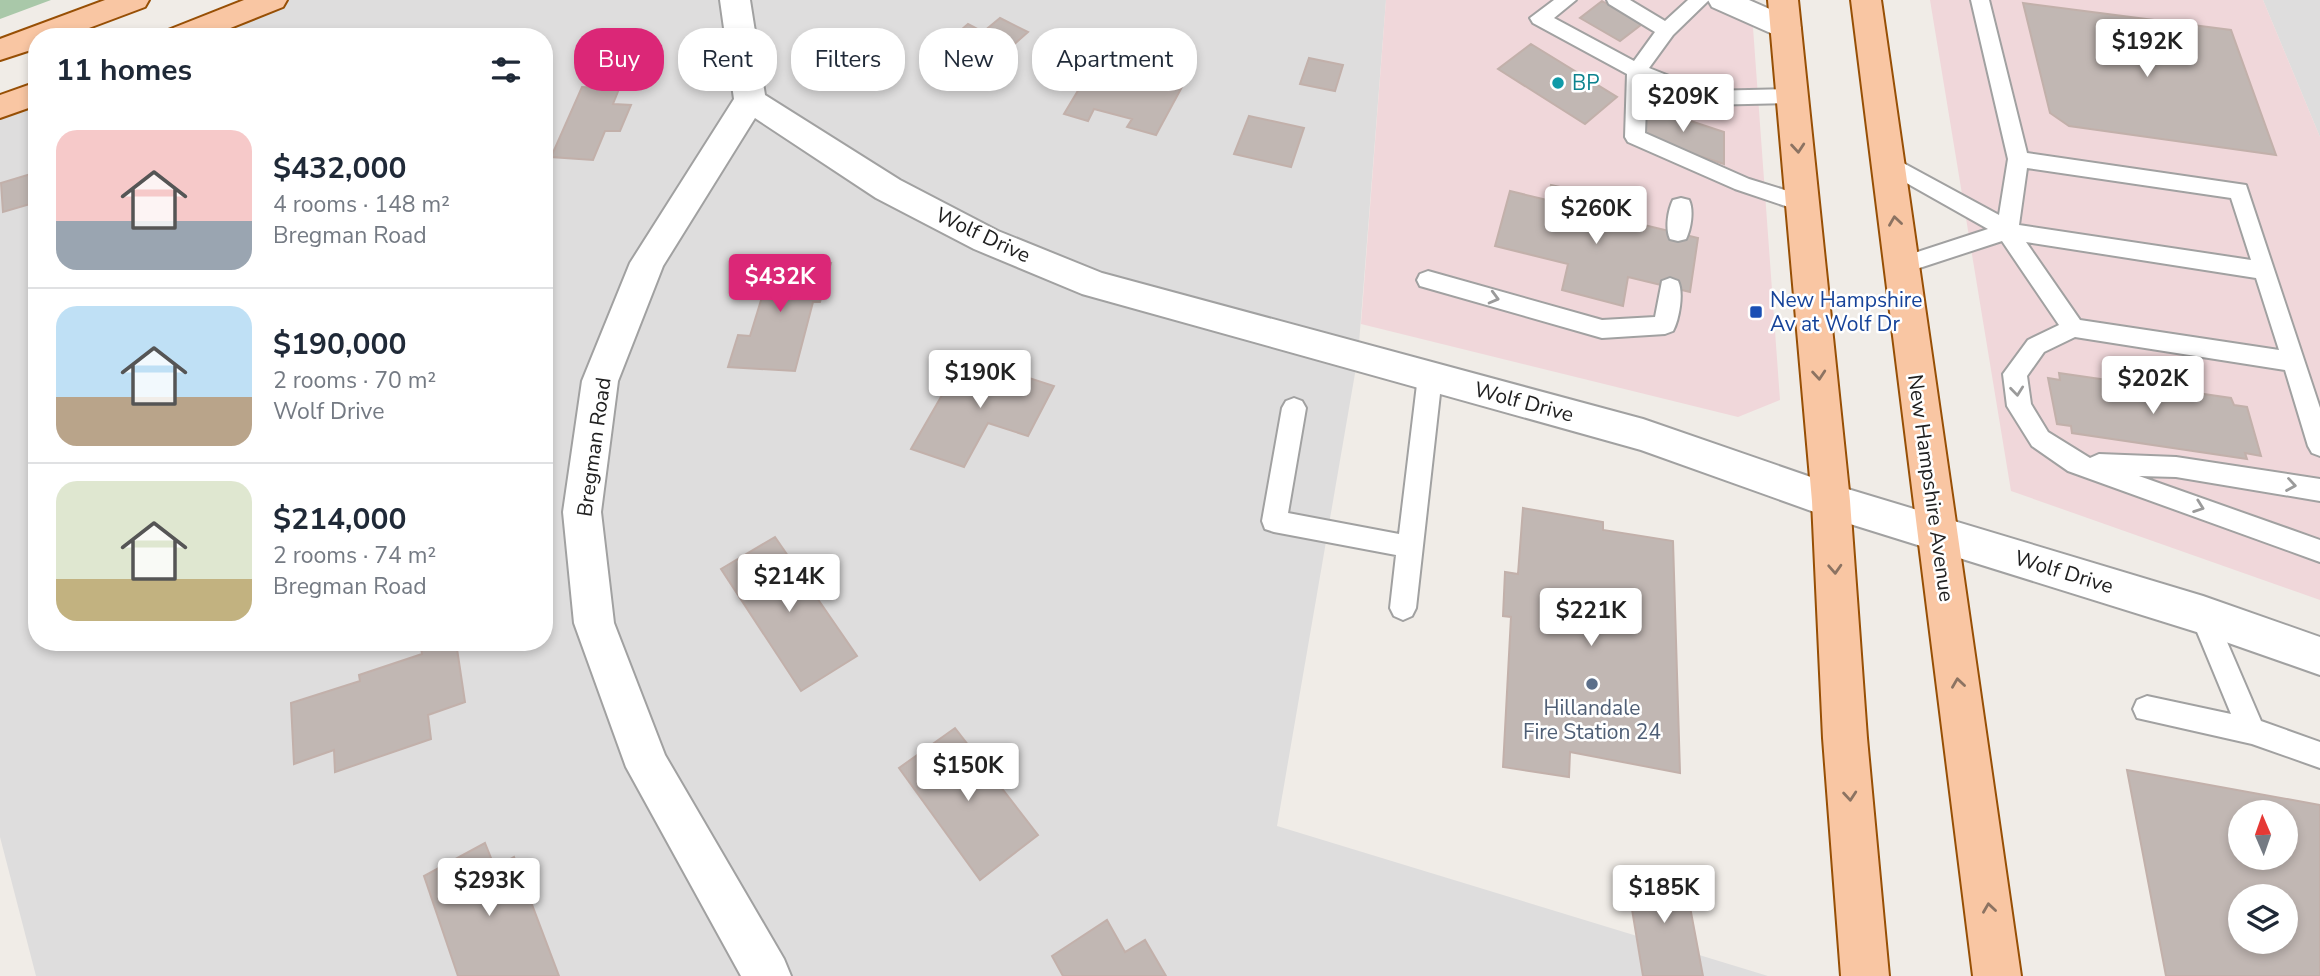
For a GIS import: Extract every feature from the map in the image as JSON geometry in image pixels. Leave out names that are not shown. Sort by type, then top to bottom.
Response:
[{"type":"main road","points":[[59,28],[134,0]]},
{"type":"main road","points":[[201,28],[272,0]]},
{"type":"main road","name":"New Hampshire Avenue","points":[[1866,0],[1997,976]]},
{"type":"main road","points":[[1784,14],[1831,501],[1845,738],[1865,976]]},
{"type":"main road","points":[[0,50],[28,40]]},
{"type":"main road","points":[[0,107],[28,96]]},
{"type":"street","points":[[735,0],[751,100]]},
{"type":"street","points":[[1723,0],[1784,14]]},
{"type":"street","name":"Wolf Drive","points":[[751,100],[888,189],[986,240],[1094,284],[1643,435],[1831,501],[2203,615],[2320,656]]},
{"type":"street","name":"Bregman Road","points":[[751,100],[647,263],[600,381],[582,512],[594,623],[648,767],[766,976]]},
{"type":"lane","points":[[1567,0],[1541,18],[1637,71],[1705,98],[1793,96]]},
{"type":"lane","points":[[1616,0],[1666,30]]},
{"type":"lane","points":[[1700,0],[1666,30],[1637,71],[1635,137],[1742,184],[1803,205]]},
{"type":"lane","points":[[1980,0],[2018,159],[2007,230],[2073,328]]},
{"type":"lane","points":[[2018,159],[2239,191],[2320,446]]},
{"type":"lane","points":[[1887,163],[2007,230],[2265,271]]},
{"type":"lane","points":[[1678,233],[1681,206]]},
{"type":"lane","points":[[1901,266],[1926,256],[1955,250],[2007,230]]},
{"type":"lane","points":[[1428,280],[1602,328],[1665,325],[1670,287]]},
{"type":"lane","points":[[2294,362],[2073,328],[2036,346],[2015,374],[2019,405],[2040,439],[2077,464],[2320,551]]},
{"type":"lane","points":[[1403,608],[1430,376]]},
{"type":"lane","points":[[1294,408],[1274,521],[1410,547]]},
{"type":"lane","points":[[2077,464],[2176,467],[2320,490]]},
{"type":"lane","points":[[2203,615],[2252,731]]},
{"type":"lane","points":[[2147,709],[2252,731],[2320,755]]},
{"type":"shaded area","points":[[272,0],[1386,0],[1358,356],[1277,826],[1768,976],[36,976],[0,837],[0,107],[28,96],[28,651],[553,651],[553,28],[202,28]]},
{"type":"shaded area","points":[[1386,0],[1751,0],[1780,400],[1738,417],[1361,324]]},
{"type":"shaded area","points":[[1930,0],[2263,0],[2320,137],[2320,600],[2011,491]]},
{"type":"shaded area","points":[[2263,0],[2320,0],[2320,137]]},
{"type":"green space","points":[[0,0],[51,0],[0,19]]},
{"type":"building","points":[[1602,1],[1642,24],[1620,41],[1580,18]]},
{"type":"building","points":[[2023,3],[2231,30],[2276,155],[2069,126],[2050,113]]},
{"type":"building","points":[[1000,18],[1028,32],[1018,41],[1018,28],[988,28]]},
{"type":"building","name":"BP","points":[[1531,44],[1617,97],[1585,124],[1498,69]]},
{"type":"building","points":[[1309,58],[1343,65],[1335,91],[1300,84]]},
{"type":"building","points":[[580,91],[618,91],[613,104],[631,105],[620,131],[605,131],[593,160],[553,157]]},
{"type":"building","points":[[1078,91],[1180,91],[1156,135],[1127,127],[1132,119],[1094,109],[1088,121],[1064,114]]},
{"type":"building","points":[[1642,105],[1724,132],[1724,164],[1642,137]]},
{"type":"building","points":[[1249,116],[1304,128],[1291,167],[1234,154]]},
{"type":"building","points":[[28,175],[28,205],[3,212],[1,183]]},
{"type":"building","points":[[1551,185],[1582,192],[1578,209],[1698,238],[1690,292],[1628,277],[1623,306],[1562,290],[1568,264],[1495,246],[1510,191],[1547,200]]},
{"type":"building","points":[[761,259],[831,263],[820,302],[813,302],[795,371],[728,367],[738,335],[750,336],[762,297],[750,296]]},
{"type":"building","points":[[964,357],[1054,386],[1028,436],[988,423],[964,467],[911,449]]},
{"type":"building","points":[[2059,373],[2231,398],[2234,405],[2247,407],[2261,456],[2245,453],[2247,459],[2072,433],[2071,426],[2057,424],[2048,378],[2060,380]]},
{"type":"building","name":"Hillandale Fire Station 24","points":[[1523,508],[1603,522],[1603,530],[1673,541],[1680,773],[1570,752],[1569,777],[1503,767],[1511,617],[1503,616],[1505,572],[1518,574]]},
{"type":"building","points":[[775,537],[857,656],[801,691],[721,569]]},
{"type":"building","points":[[422,651],[457,651],[465,702],[428,715],[431,739],[335,772],[334,750],[294,764],[291,703],[360,681],[359,675],[422,654]]},
{"type":"building","points":[[955,728],[1038,835],[980,880],[899,768]]},
{"type":"building","points":[[2127,770],[2292,800],[2228,800],[2228,870],[2298,870],[2298,801],[2320,805],[2320,976],[2166,976]]},
{"type":"building","points":[[485,843],[495,868],[514,857],[559,976],[458,976],[424,876]]},
{"type":"building","points":[[1626,873],[1684,875],[1703,976],[1643,976]]},
{"type":"building","points":[[1107,920],[1125,952],[1145,940],[1166,976],[1063,976],[1052,956]]},
{"type":"place","name":"BP","points":[[1558,83]]},
{"type":"place","name":"New Hampshire Av at Wolf Dr","points":[[1756,312]]},
{"type":"place","name":"Hillandale Fire Station 24","points":[[1592,684]]}]
